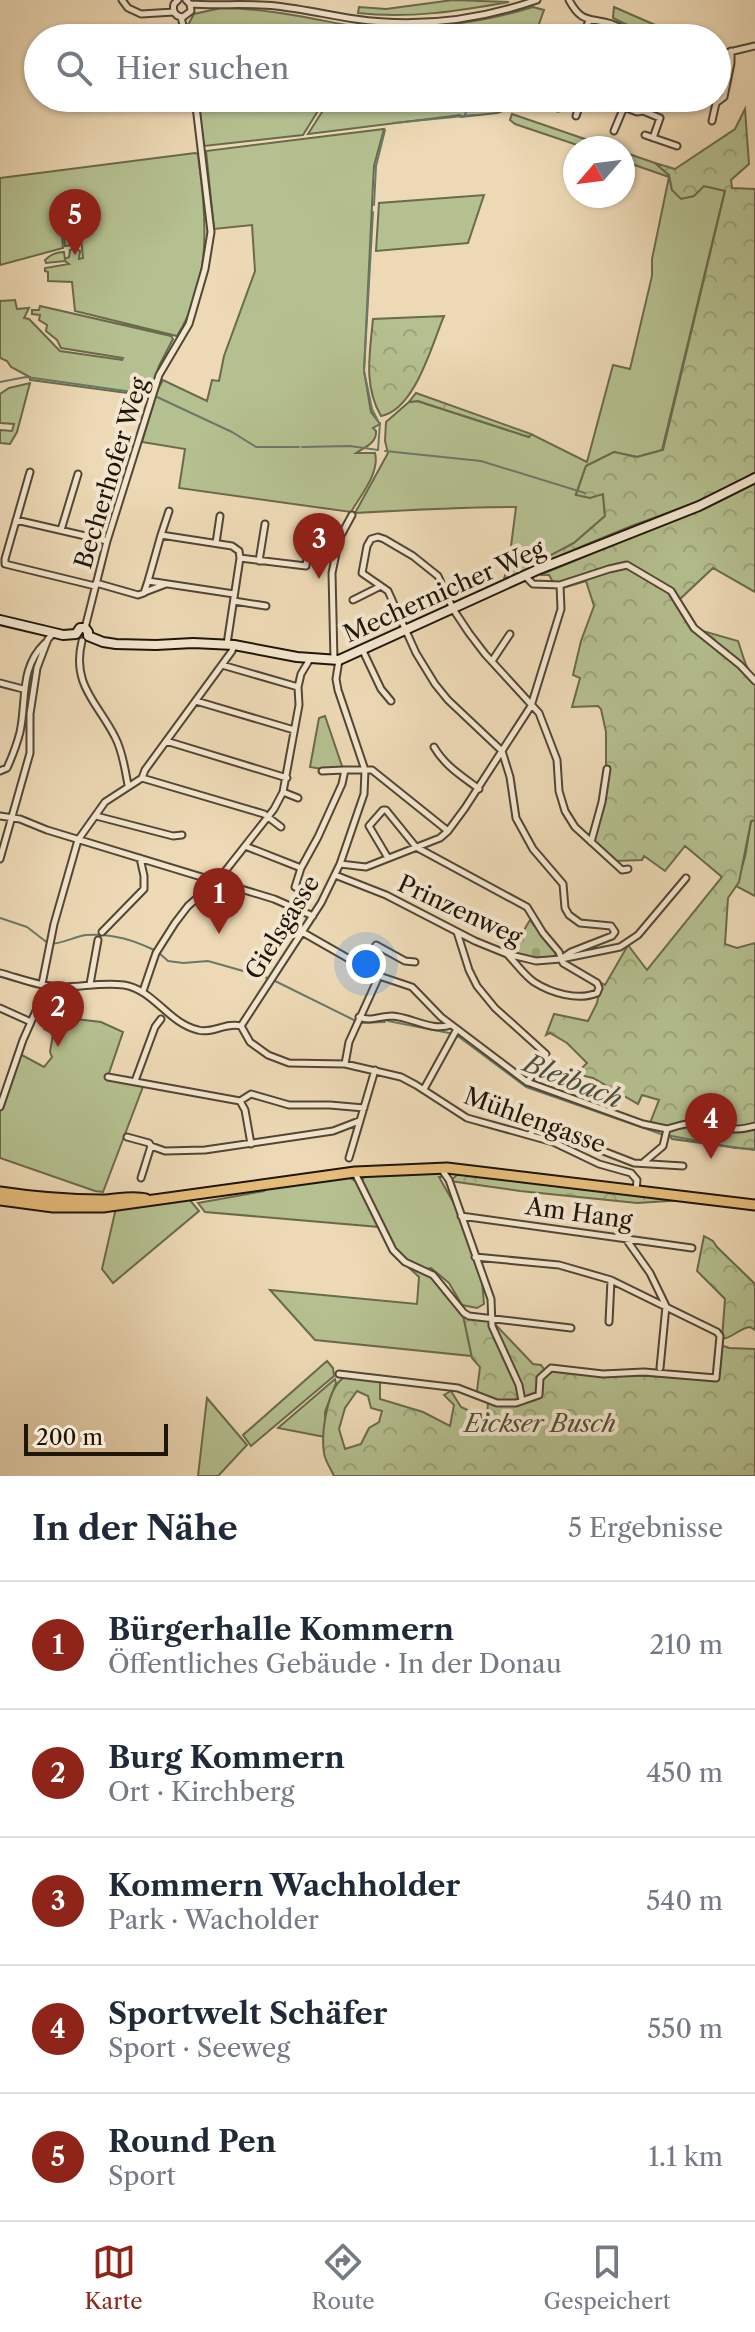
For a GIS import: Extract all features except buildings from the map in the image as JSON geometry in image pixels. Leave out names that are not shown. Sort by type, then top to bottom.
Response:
[{"type":"main road","points":[[0,1200],[82,1208],[142,1203],[355,1172],[441,1168],[755,1205]]},
{"type":"main road","points":[[0,1192],[43,1198],[102,1200],[139,1197],[149,1200]]},
{"type":"street","points":[[126,1],[133,12],[141,14],[173,9],[178,0]]},
{"type":"street","points":[[184,24],[183,17],[189,5],[246,3],[387,23],[422,23],[482,15],[537,0]]},
{"type":"street","points":[[569,0],[583,18],[611,24]]},
{"type":"street","points":[[173,9],[183,17]]},
{"type":"street","points":[[587,24],[589,20]]},
{"type":"street","points":[[731,63],[731,51],[755,46]]},
{"type":"street","name":"Becherhofer Weg","points":[[128,785],[118,744],[85,687],[80,665],[83,635],[107,541],[159,375],[189,324],[205,269],[210,226],[197,112]]},
{"type":"street","points":[[576,116],[577,112]]},
{"type":"street","points":[[614,131],[622,112]]},
{"type":"street","points":[[645,112],[660,118],[653,138]]},
{"type":"street","points":[[712,121],[714,112]]},
{"type":"street","points":[[645,135],[677,146]]},
{"type":"street","points":[[30,472],[4,561],[7,565],[138,595],[167,584]]},
{"type":"street","points":[[61,530],[78,474]]},
{"type":"street","name":"Mechernicher Weg","points":[[0,620],[51,636],[83,635],[116,644],[230,645],[310,659],[336,660],[363,651],[525,576],[699,506],[755,478]]},
{"type":"street","points":[[144,593],[169,511]]},
{"type":"street","name":"Gielsgasse","points":[[241,1026],[313,916],[335,875],[364,794],[365,770],[336,679],[332,573],[339,539],[352,515]]},
{"type":"street","points":[[216,543],[220,516]]},
{"type":"street","points":[[16,520],[107,541]]},
{"type":"street","points":[[259,561],[265,524]]},
{"type":"street","points":[[240,558],[309,568],[310,531]]},
{"type":"street","points":[[0,1107],[44,985],[54,924],[78,840],[105,802],[142,778],[232,651],[230,645],[239,551],[234,546],[161,535]]},
{"type":"street","points":[[561,959],[615,932],[611,926],[580,923],[569,915],[565,908],[563,884],[533,849],[516,818],[510,777],[502,751],[435,684],[416,653],[388,591],[364,575],[362,570],[369,542],[376,537],[384,539],[438,576],[453,609],[485,654],[539,713],[557,760],[559,791],[565,811],[575,827],[622,870],[628,869]]},
{"type":"street","points":[[525,576],[533,584],[560,585],[627,565],[671,591],[694,628],[755,681]]},
{"type":"street","points":[[148,581],[234,594]]},
{"type":"street","points":[[353,600],[382,585]]},
{"type":"street","points":[[340,864],[366,867],[440,838],[448,831],[479,789],[531,706],[561,609],[560,585]]},
{"type":"street","points":[[234,601],[266,606]]},
{"type":"street","points":[[492,661],[510,634]]},
{"type":"street","points":[[0,771],[7,768],[20,731],[23,689],[30,661],[51,636]]},
{"type":"street","points":[[1,854],[30,753],[30,714],[37,668],[51,636]]},
{"type":"street","points":[[363,651],[381,689],[391,701]]},
{"type":"street","points":[[143,991],[157,952],[188,906],[216,882],[268,817],[283,792],[299,705],[298,687],[310,659]]},
{"type":"street","points":[[222,665],[298,687]]},
{"type":"street","points":[[0,683],[23,689]]},
{"type":"street","points":[[196,701],[295,731]]},
{"type":"street","points":[[166,741],[287,778]]},
{"type":"street","points":[[434,747],[451,769],[479,789]]},
{"type":"street","points":[[591,842],[607,769]]},
{"type":"street","points":[[300,889],[295,887],[295,883],[342,784],[345,770]]},
{"type":"street","points":[[322,771],[372,770],[448,831]]},
{"type":"street","points":[[142,778],[268,817],[281,827]]},
{"type":"street","points":[[283,792],[298,798]]},
{"type":"street","points":[[388,858],[369,826],[380,811],[386,810],[416,847],[527,907],[568,968],[597,983],[597,993],[582,997],[543,987],[532,981],[507,954]]},
{"type":"street","points":[[0,816],[20,819],[78,840],[274,899],[313,916]]},
{"type":"street","points":[[96,816],[173,836],[182,835]]},
{"type":"street","points":[[245,846],[301,868]]},
{"type":"street","points":[[102,932],[144,889],[140,857]]},
{"type":"street","name":"Prinzenweg","points":[[335,875],[386,895],[475,941],[536,961],[620,947],[638,935],[686,878]]},
{"type":"street","points":[[302,932],[379,976],[412,987],[453,1031],[527,1082],[667,1133]]},
{"type":"street","points":[[457,932],[472,977],[480,990],[506,1019],[546,1054],[527,1082]]},
{"type":"street","points":[[90,984],[98,940]]},
{"type":"street","points":[[463,949],[475,941]]},
{"type":"street","points":[[363,967],[376,945],[405,961],[415,962]]},
{"type":"street","points":[[0,973],[59,987],[90,984],[127,986],[143,991],[163,1015],[189,1027],[201,1031],[230,1024],[241,1026]]},
{"type":"street","points":[[345,1064],[349,1042],[379,976]]},
{"type":"street","points":[[0,1008],[31,1022]]},
{"type":"street","points":[[135,1081],[155,1027],[163,1015]]},
{"type":"street","points":[[358,1020],[392,1016],[453,1031]]},
{"type":"street","name":"Mühlengasse","points":[[241,1026],[255,1047],[277,1058],[294,1063],[345,1064],[401,1077],[467,1118],[530,1135],[599,1164],[631,1173],[637,1180],[636,1190]]},
{"type":"street","points":[[424,1089],[453,1031]]},
{"type":"street","points":[[349,1158],[375,1070]]},
{"type":"street","points":[[108,1077],[240,1101]]},
{"type":"street","points":[[240,1101],[251,1094],[289,1105],[364,1108]]},
{"type":"street","points":[[240,1101],[245,1110],[251,1144]]},
{"type":"street","points":[[127,1137],[165,1151],[205,1150],[333,1131],[359,1121]]},
{"type":"street","points":[[643,1163],[663,1146],[667,1133],[680,1125],[706,1123],[731,1131],[751,1127]]},
{"type":"street","points":[[530,1135],[534,1128],[551,1130],[626,1161],[683,1166]]},
{"type":"street","points":[[141,1178],[151,1146]]},
{"type":"street","points":[[441,1168],[449,1180],[491,1299],[492,1326],[519,1385],[522,1401]]},
{"type":"street","points":[[449,1180],[457,1169]]},
{"type":"street","points":[[355,1172],[399,1257],[433,1275],[464,1313],[571,1328]]},
{"type":"street","name":"Am Hang","points":[[461,1216],[692,1248]]},
{"type":"street","points":[[626,1238],[650,1273],[666,1306],[660,1368]]},
{"type":"street","points":[[339,1374],[458,1388],[497,1403],[522,1401],[539,1395],[540,1378],[551,1368],[603,1374],[644,1372],[716,1378],[720,1336],[666,1306],[611,1280],[559,1265],[475,1257]]},
{"type":"street","points":[[609,1322],[611,1280]]},
{"type":"green space","points":[[453,0],[509,2],[415,15],[358,13],[359,7],[386,9]]},
{"type":"green space","points":[[614,6],[653,24],[625,24],[613,18]]},
{"type":"green space","points":[[533,7],[544,10],[539,24],[453,24]]},
{"type":"green space","points":[[237,8],[340,24],[189,24],[194,14]]},
{"type":"green space","points":[[745,109],[749,164],[731,180],[732,188],[755,189],[755,472],[712,495],[535,567],[534,564],[574,543],[605,516],[603,494],[590,498],[576,495],[586,466],[614,452],[637,457],[663,450],[725,191],[704,186],[694,196],[681,199],[672,190],[669,175],[655,163],[675,169],[735,129]]},
{"type":"green space","points":[[200,112],[317,112],[303,135],[204,146]]},
{"type":"green space","points":[[322,112],[500,112],[460,115],[308,134]]},
{"type":"green space","points":[[512,114],[576,136],[563,136],[563,140],[510,120]]},
{"type":"green space","points":[[384,129],[374,166],[364,371],[371,412],[380,424],[373,428],[376,435],[372,442],[356,453],[375,453],[375,468],[364,491],[351,512],[179,488],[185,449],[142,442],[158,389],[163,380],[207,401],[212,380],[219,381],[224,356],[255,271],[252,225],[214,229],[206,151]]},
{"type":"green space","points":[[198,154],[203,201],[202,270],[189,314],[177,336],[75,311],[72,282],[48,281],[45,268],[69,264],[65,261],[46,263],[49,257],[64,252],[65,259],[75,248],[80,251],[79,259],[83,258],[77,198],[59,200],[63,248],[0,265],[0,178]]},
{"type":"green space","points":[[635,156],[655,163],[669,175],[672,190],[704,186],[725,190],[662,450],[637,457],[614,452],[586,466],[576,494],[603,494],[605,516],[574,543],[535,564],[535,567],[504,579],[516,507],[355,513],[388,453],[386,422],[409,402],[417,401],[529,437],[531,434],[587,462],[613,365],[630,369],[652,276],[652,259],[669,177],[635,165]]},
{"type":"green space","points":[[484,195],[468,243],[376,251],[379,203]]},
{"type":"green space","points":[[75,200],[79,244],[65,246],[61,202]]},
{"type":"green space","points":[[15,300],[17,309],[29,308],[24,318],[29,319],[60,351],[123,358],[61,348],[46,331],[47,325],[39,320],[40,315],[32,314],[32,310],[39,310],[40,306],[171,336],[173,339],[159,366],[149,396],[30,380],[30,377],[11,367],[0,358],[0,301]]},
{"type":"green space","points":[[444,316],[413,389],[404,402],[381,416],[370,381],[373,319]]},
{"type":"green space","points":[[30,383],[17,432],[10,444],[0,443],[0,430],[12,431],[14,424],[0,423],[0,394],[9,388]]},
{"type":"green space","points":[[416,393],[531,434],[529,437],[418,401],[409,402]]},
{"type":"green space","points":[[755,483],[755,592],[713,568],[679,600],[699,630],[738,641],[755,679],[755,820],[751,821],[739,882],[728,898],[725,944],[737,948],[755,943],[755,1150],[672,1139],[662,1126],[650,1123],[659,1100],[642,1095],[638,1104],[593,1078],[576,1074],[587,1063],[567,1043],[550,1033],[546,1035],[554,1014],[588,1021],[597,1003],[601,983],[605,985],[628,945],[647,970],[722,877],[685,846],[665,871],[644,856],[642,860],[616,861],[594,841],[609,767],[606,767],[606,732],[598,706],[572,707],[580,678],[573,675],[594,606],[586,581],[563,588],[563,582],[553,582],[549,575],[540,575],[720,501]]},
{"type":"green space","points":[[325,716],[343,769],[310,767],[319,718]]},
{"type":"green space","points":[[755,820],[755,896],[736,886],[751,821]]},
{"type":"green space","points":[[530,920],[556,952],[555,957],[538,958],[511,952]]},
{"type":"green space","points":[[65,992],[69,1005],[76,1004],[76,1019],[101,1022],[123,1032],[108,1076],[144,1084],[103,1192],[0,1158],[0,1111],[20,1054],[44,1067],[52,1057],[53,1034],[44,1029],[45,1024],[39,1020],[47,997]]},
{"type":"green space","points":[[442,1173],[445,1177],[439,1177],[456,1207],[482,1280],[484,1304],[477,1308],[462,1305],[449,1283],[431,1268],[405,1261],[395,1250],[362,1182],[364,1176]]},
{"type":"green space","points":[[457,1175],[685,1200],[637,1203],[450,1181]]},
{"type":"green space","points":[[349,1177],[359,1184],[380,1227],[205,1212],[198,1203],[264,1191],[266,1188]]},
{"type":"green space","points":[[189,1199],[199,1211],[113,1283],[102,1269],[116,1208]]},
{"type":"green space","points":[[704,1236],[713,1241],[755,1284],[755,1330],[746,1328],[722,1339],[725,1299],[697,1271]]},
{"type":"green space","points":[[404,1263],[435,1279],[463,1315],[472,1356],[315,1340],[270,1290],[417,1304],[419,1277]]},
{"type":"green space","name":"Eickser Busch","points":[[463,1315],[492,1321],[533,1364],[541,1365],[544,1369],[715,1379],[721,1345],[755,1349],[755,1476],[334,1476],[325,1456],[323,1434],[330,1400],[339,1382],[345,1377],[380,1380],[380,1399],[423,1412],[450,1426],[454,1405],[444,1395],[451,1391],[461,1407],[487,1419],[488,1402],[477,1391],[480,1367],[472,1358]],"holes":[[[357,1391],[368,1396],[371,1408],[382,1411],[379,1422],[369,1428],[361,1444],[345,1449],[339,1429],[345,1408]]]},
{"type":"green space","points":[[327,1361],[333,1368],[334,1376],[251,1446],[243,1435]]},
{"type":"green space","points":[[335,1379],[325,1412],[325,1437],[278,1428]]},
{"type":"green space","points":[[207,1398],[247,1445],[218,1476],[198,1476]]},
{"type":"waterway","points":[[393,123],[474,115]]},
{"type":"waterway","points":[[374,205],[376,166],[385,130]]},
{"type":"waterway","points":[[373,212],[364,371],[372,409],[378,421]]},
{"type":"waterway","points":[[0,382],[26,377],[147,394]]},
{"type":"waterway","points":[[157,397],[232,432],[256,447],[299,447]]},
{"type":"waterway","points":[[302,447],[350,446],[378,450],[380,423]]},
{"type":"waterway","points":[[385,451],[481,461],[585,493]]},
{"type":"waterway","name":"Bleibach","points":[[0,918],[27,927],[49,944],[86,935],[104,935],[154,950]]},
{"type":"waterway","name":"Bleibach","points":[[159,953],[168,961],[208,961],[268,978]]},
{"type":"waterway","name":"Bleibach","points":[[273,980],[360,1023],[385,1022]]},
{"type":"waterway","name":"Bleibach","points":[[388,1021],[459,1037],[526,1087],[661,1134],[755,1149]]},
{"type":"place","name":"Round Pen","points":[[75,255]]},
{"type":"place","name":"Kommern Wachholder","points":[[319,579]]},
{"type":"place","name":"Bürgerhalle Kommern","points":[[219,934]]},
{"type":"place","name":"Burg Kommern","points":[[58,1047]]},
{"type":"place","name":"Sportwelt Schäfer","points":[[711,1159]]}]
